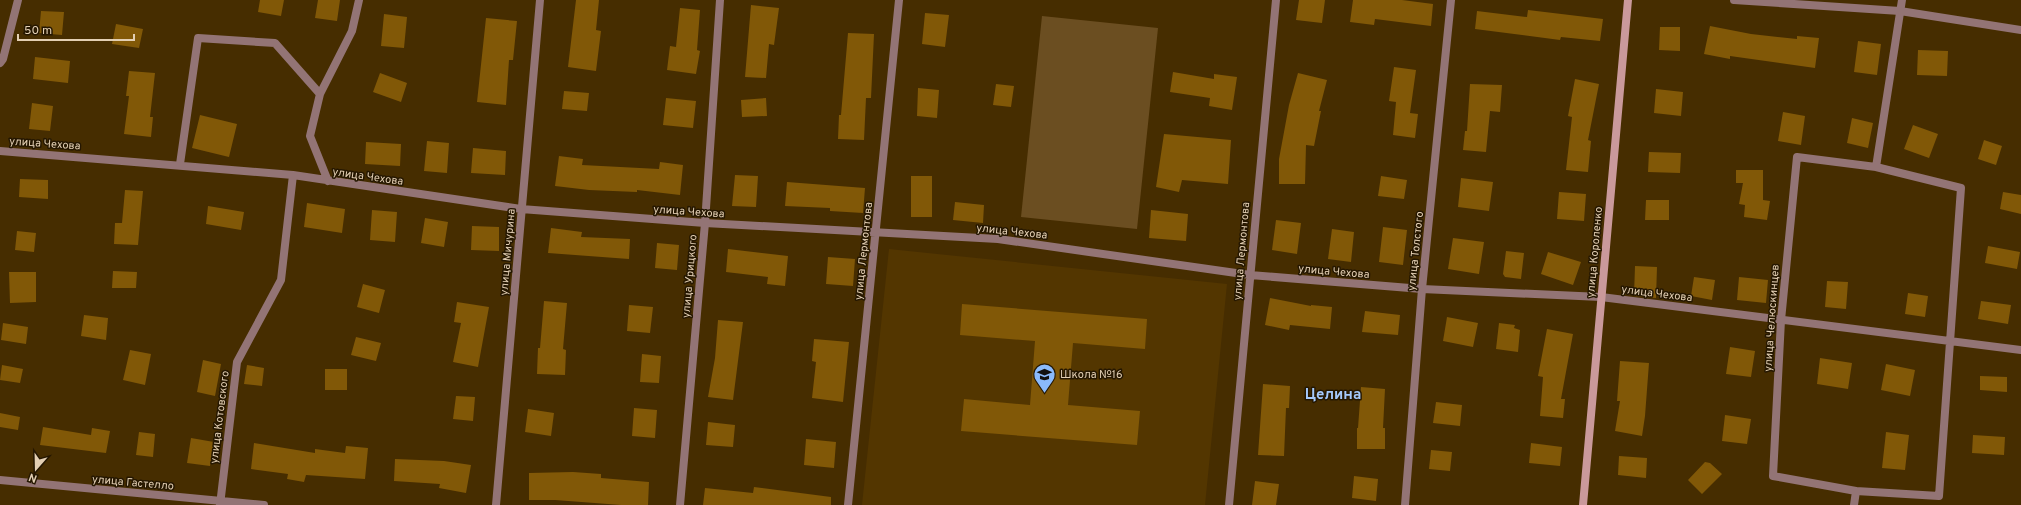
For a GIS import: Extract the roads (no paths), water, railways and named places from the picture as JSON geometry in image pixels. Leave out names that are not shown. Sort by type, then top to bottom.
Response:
[{"type":"street","points":[[0,63],[3,59],[18,0]]},
{"type":"street","points":[[328,181],[310,136],[320,94],[352,31],[359,0]]},
{"type":"street","name":"улица Мичурина","points":[[496,505],[540,0]]},
{"type":"street","name":"улица Урицкого","points":[[680,505],[704,223],[720,0]]},
{"type":"street","name":"улица Лермонтова","points":[[848,505],[899,0]]},
{"type":"street","name":"улица Лермонтова","points":[[1229,505],[1276,0]]},
{"type":"street","name":"улица Толстого","points":[[1405,505],[1422,289],[1451,0]]},
{"type":"street","name":"улица Короленко","points":[[1583,505],[1628,0]]},
{"type":"street","points":[[1734,0],[1900,12],[2021,30]]},
{"type":"street","points":[[1876,167],[1902,0]]},
{"type":"street","points":[[180,164],[198,38],[275,43],[320,94]]},
{"type":"street","name":"улица Чехова","points":[[0,151],[180,164],[293,175],[521,209],[704,223],[998,239],[1250,275],[1422,289],[1601,297],[2021,350]]},
{"type":"street","name":"улица Челюскинцев","points":[[1797,157],[1876,167],[1961,188],[1939,496],[1856,491],[1773,476],[1781,320],[1797,157]]},
{"type":"street","name":"улица Котовского","points":[[220,503],[237,362],[281,280],[293,175]]},
{"type":"street","name":"улица Гастелло","points":[[0,480],[220,503],[264,505]]},
{"type":"street","points":[[1854,505],[1856,491]]},
{"type":"place","name":"Школа №16","points":[[1045,394]]},
{"type":"district","name":"Целина","points":[[1333,394]]}]
